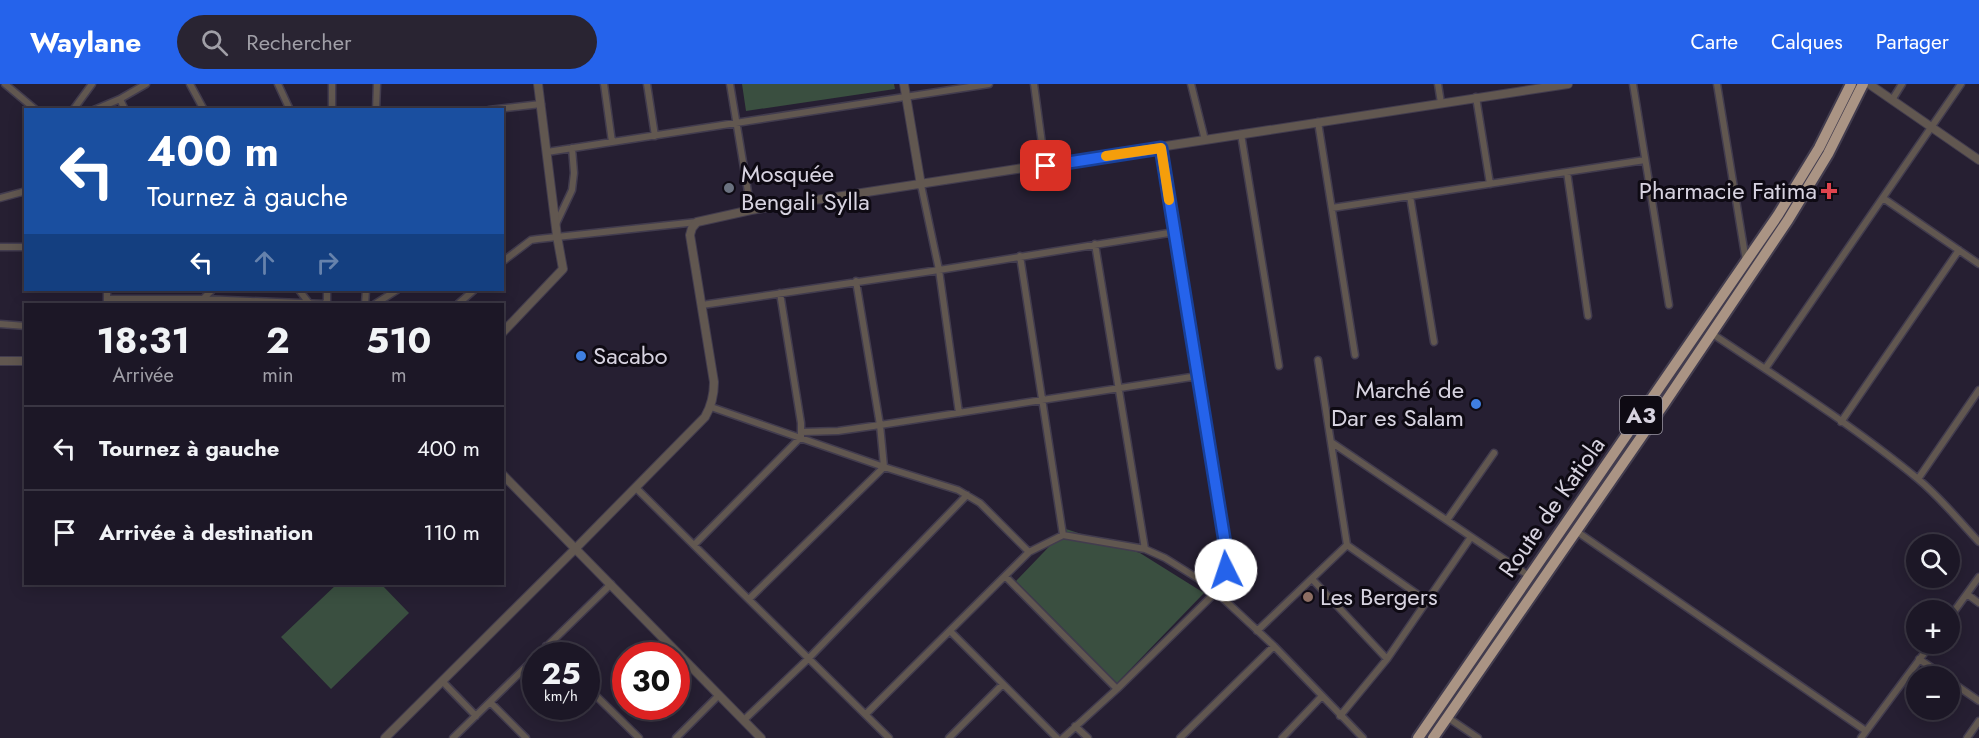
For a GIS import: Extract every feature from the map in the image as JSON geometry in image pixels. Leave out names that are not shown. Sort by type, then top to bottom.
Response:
[{"type":"highway","name":"Route de Katiola","points":[[1418,738],[1797,186],[1851,84]]},
{"type":"highway","name":"Route de Katiola","points":[[1433,738],[1664,404],[1805,193],[1828,154],[1863,84]]},
{"type":"street","points":[[5,84],[34,108]]},
{"type":"street","points":[[74,108],[92,84]]},
{"type":"street","points":[[99,108],[146,84]]},
{"type":"street","points":[[190,84],[203,108]]},
{"type":"street","points":[[278,84],[289,108]]},
{"type":"street","points":[[332,84],[332,108]]},
{"type":"street","points":[[376,108],[377,84]]},
{"type":"street","points":[[504,331],[562,271],[538,84]]},
{"type":"street","points":[[604,84],[612,142]]},
{"type":"street","points":[[647,84],[655,136]]},
{"type":"street","points":[[730,84],[751,210]]},
{"type":"street","points":[[904,84],[921,185],[939,270],[959,413]]},
{"type":"street","points":[[547,152],[988,84]]},
{"type":"street","points":[[1034,84],[1046,166]]},
{"type":"street","points":[[1191,84],[1205,140]]},
{"type":"street","points":[[1438,84],[1441,103]]},
{"type":"street","points":[[504,258],[531,240],[697,222],[751,210],[1161,148],[1524,88],[1568,84]]},
{"type":"street","points":[[1633,84],[1668,305]]},
{"type":"street","points":[[1717,84],[1746,261]]},
{"type":"street","points":[[1869,84],[1979,160]]},
{"type":"street","points":[[1892,100],[1902,84]]},
{"type":"street","points":[[1765,369],[1961,84]]},
{"type":"street","points":[[1476,97],[1490,184]]},
{"type":"street","points":[[120,99],[124,108]]},
{"type":"street","points":[[504,108],[541,104]]},
{"type":"street","points":[[1318,122],[1355,355]]},
{"type":"street","points":[[1241,134],[1279,366]]},
{"type":"street","points":[[555,225],[572,190],[574,173],[572,148]]},
{"type":"street","points":[[1063,738],[1118,689],[1216,592],[1228,562],[1161,148]]},
{"type":"street","points":[[1332,208],[1645,160]]},
{"type":"street","points":[[1567,172],[1588,315]]},
{"type":"street","points":[[0,198],[24,192]]},
{"type":"street","points":[[1410,196],[1434,342]]},
{"type":"street","points":[[1883,198],[1979,264]]},
{"type":"street","points":[[384,738],[705,417],[711,407],[714,381],[690,235],[697,222]]},
{"type":"street","points":[[702,305],[939,270],[1175,231]]},
{"type":"street","points":[[1095,244],[1145,549]]},
{"type":"street","points":[[0,247],[24,247]]},
{"type":"street","points":[[1841,422],[1959,250]]},
{"type":"street","points":[[1020,256],[1063,535]]},
{"type":"street","points":[[856,281],[880,425],[884,467]]},
{"type":"street","points":[[202,299],[211,291]]},
{"type":"street","points":[[300,291],[309,303]]},
{"type":"street","points":[[377,303],[395,291]]},
{"type":"street","points":[[459,303],[473,291]]},
{"type":"street","points":[[780,293],[801,435]]},
{"type":"street","points":[[107,302],[202,299],[309,303]]},
{"type":"street","points":[[0,324],[24,326]]},
{"type":"street","points":[[1711,333],[1841,422],[1918,479],[1937,496],[1979,542]]},
{"type":"street","points":[[1318,360],[1347,545],[1427,601]]},
{"type":"street","points":[[0,361],[24,361]]},
{"type":"street","points":[[694,545],[801,435],[1198,376]]},
{"type":"street","points":[[1918,479],[1979,390]]},
{"type":"street","points":[[711,407],[801,435],[884,467],[958,490],[980,503],[1029,552]]},
{"type":"street","points":[[1331,442],[1529,576]]},
{"type":"street","points":[[1448,520],[1494,453]]},
{"type":"street","points":[[749,599],[884,467]]},
{"type":"street","points":[[504,476],[761,738]]},
{"type":"street","points":[[636,488],[889,738]]},
{"type":"street","points":[[744,720],[808,659],[967,495]]},
{"type":"street","points":[[1575,530],[1866,731]]},
{"type":"street","points":[[866,714],[1029,552],[1063,535],[1145,549],[1165,558],[1205,583],[1274,646],[1363,738]]},
{"type":"street","points":[[1340,716],[1387,659],[1471,537]]},
{"type":"street","points":[[1257,630],[1347,545]]},
{"type":"street","points":[[1005,576],[1118,689]]},
{"type":"street","points":[[1960,604],[1979,577]]},
{"type":"street","points":[[1312,579],[1387,659]]},
{"type":"street","points":[[550,642],[611,584]]},
{"type":"street","points":[[1967,594],[1979,603]]},
{"type":"street","points":[[950,631],[1057,738]]},
{"type":"street","points":[[1180,738],[1274,646]]},
{"type":"street","points":[[1861,738],[1923,654]]},
{"type":"street","points":[[1919,659],[1929,666]]},
{"type":"street","points":[[453,738],[522,670]]},
{"type":"street","points":[[442,681],[476,716]]},
{"type":"street","points":[[949,738],[1004,684]]},
{"type":"street","points":[[1960,688],[1979,701]]},
{"type":"street","points":[[676,738],[719,695]]},
{"type":"street","points":[[1282,738],[1322,696]]},
{"type":"street","points":[[600,700],[639,738]]},
{"type":"street","points":[[490,702],[526,738]]},
{"type":"street","points":[[1447,717],[1478,738]]},
{"type":"street","points":[[1967,738],[1979,721]]},
{"type":"street","points":[[1075,726],[1088,738]]},
{"type":"green space","points":[[742,84],[894,84],[895,89],[746,111]]},
{"type":"green space","points":[[1066,529],[1140,553],[1204,593],[1117,683],[1016,581]]},
{"type":"green space","points":[[336,585],[382,585],[409,613],[331,689],[281,637]]},
{"type":"slow traffic","points":[[1106,156],[1161,148],[1169,200]]},
{"type":"place","name":"Mosquée Bengali Sylla","points":[[729,188]]},
{"type":"place","name":"Pharmacie Fatima","points":[[1829,191]]},
{"type":"place","name":"Sacabo","points":[[581,356]]},
{"type":"place","name":"Marché de Dar es Salam","points":[[1476,404]]},
{"type":"place","name":"Les Bergers","points":[[1308,597]]},
{"type":"route","points":[[1046,166],[1161,148],[1228,562],[1226,570]]}]
